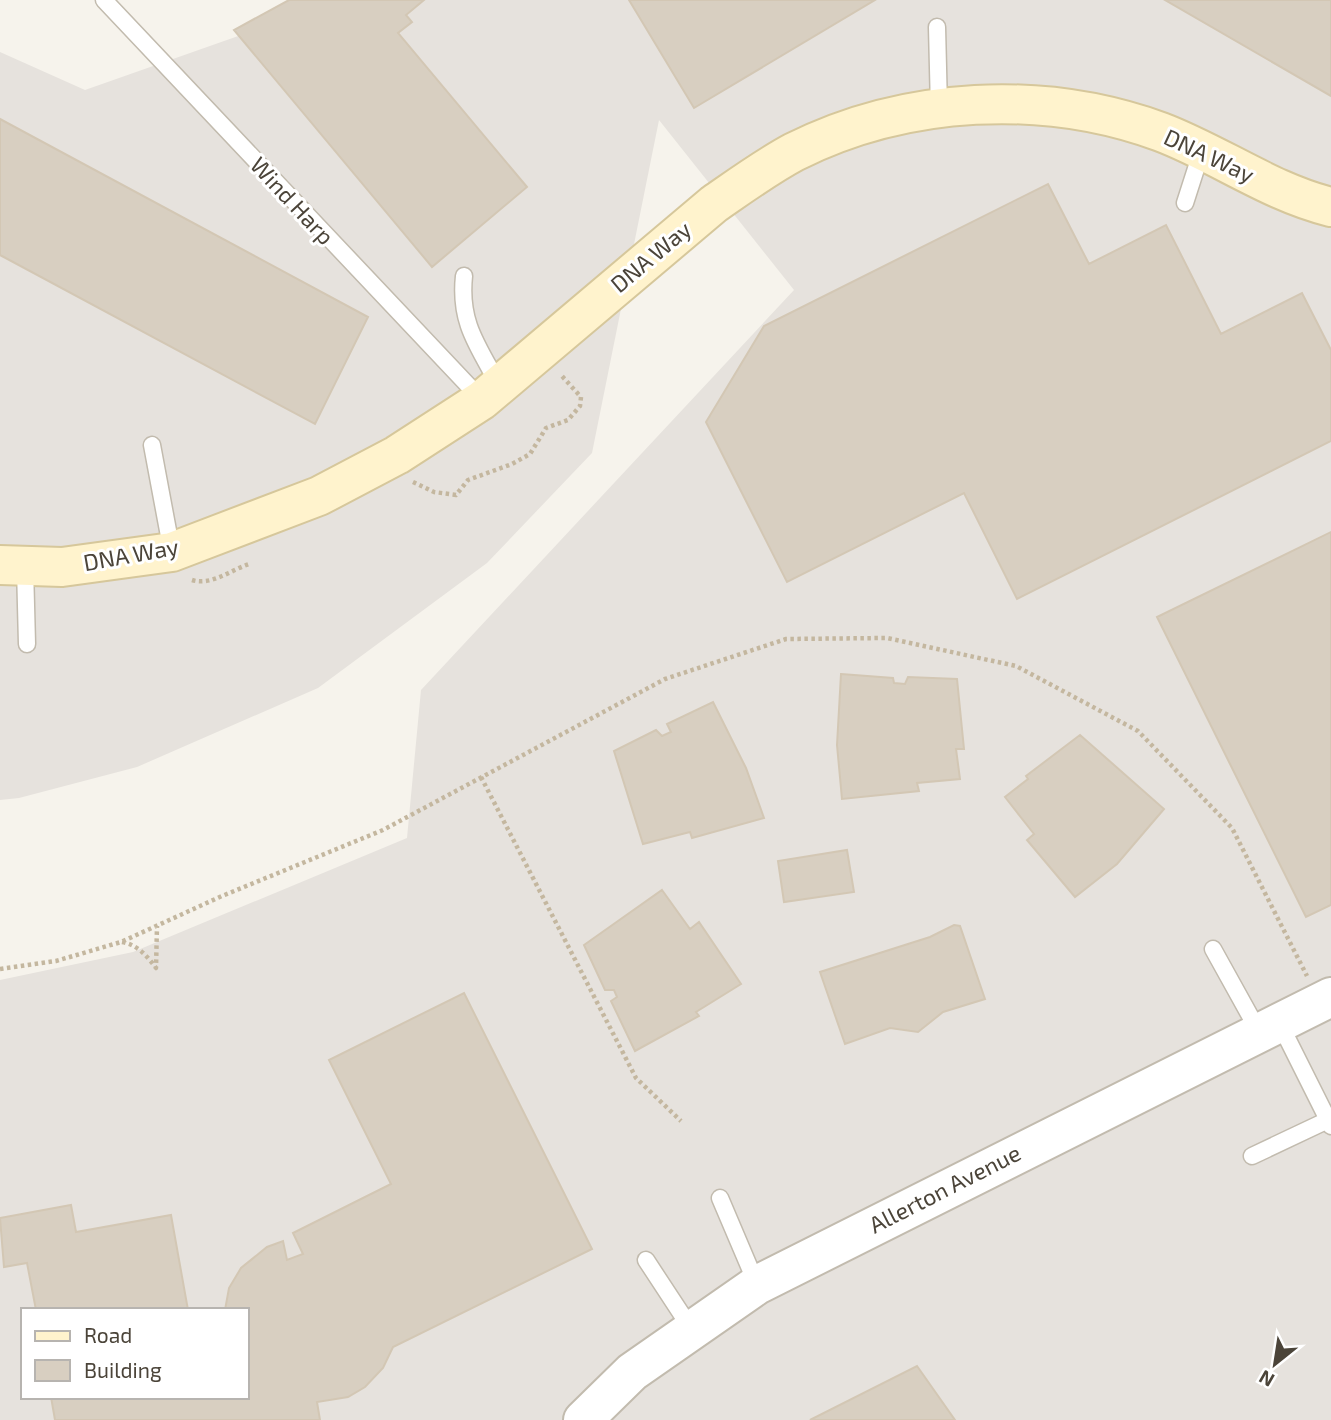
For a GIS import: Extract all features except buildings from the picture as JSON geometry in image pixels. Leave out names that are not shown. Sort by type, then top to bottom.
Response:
[{"type":"main road","name":"DNA Way","points":[[12,566],[62,567],[172,552],[319,496],[379,464],[490,393],[714,204],[751,178],[793,153],[832,135],[877,121],[939,109],[1019,105],[1069,109],[1117,118],[1202,150],[1285,191],[1331,207]]},
{"type":"street","name":"Allerton Avenue","points":[[583,1420],[632,1371],[694,1332],[757,1285],[1326,1000]]},
{"type":"lane","name":"Wind Harp","points":[[105,0],[490,393]]},
{"type":"lane","points":[[937,27],[939,109]]},
{"type":"lane","points":[[1185,203],[1202,150]]},
{"type":"lane","points":[[464,276],[461,300],[468,330],[490,393]]},
{"type":"lane","points":[[152,445],[172,552]]},
{"type":"lane","points":[[12,566],[27,644]]},
{"type":"lane","points":[[1213,949],[1269,1027],[1330,1123],[1252,1157]]},
{"type":"lane","points":[[720,1198],[757,1285]]},
{"type":"lane","points":[[646,1259],[694,1332]]},
{"type":"path","points":[[379,464],[435,492],[456,495],[468,480],[512,464],[530,454],[547,428],[568,420],[580,406],[581,397],[537,353]]},
{"type":"path","points":[[0,969],[56,961],[121,942],[383,830],[665,679],[786,639],[887,638],[1016,666],[1138,731],[1232,828],[1326,1000]]},
{"type":"path","points":[[481,777],[636,1078],[681,1121]]},
{"type":"path","points":[[121,942],[132,944],[156,968],[157,926]]},
{"type":"shaded area","points":[[340,0],[1331,0],[1331,1420],[0,1420],[0,980],[133,952],[407,838],[421,690],[794,290],[659,120],[592,453],[487,563],[318,688],[137,767],[19,798],[0,800],[0,52],[85,90]]}]
